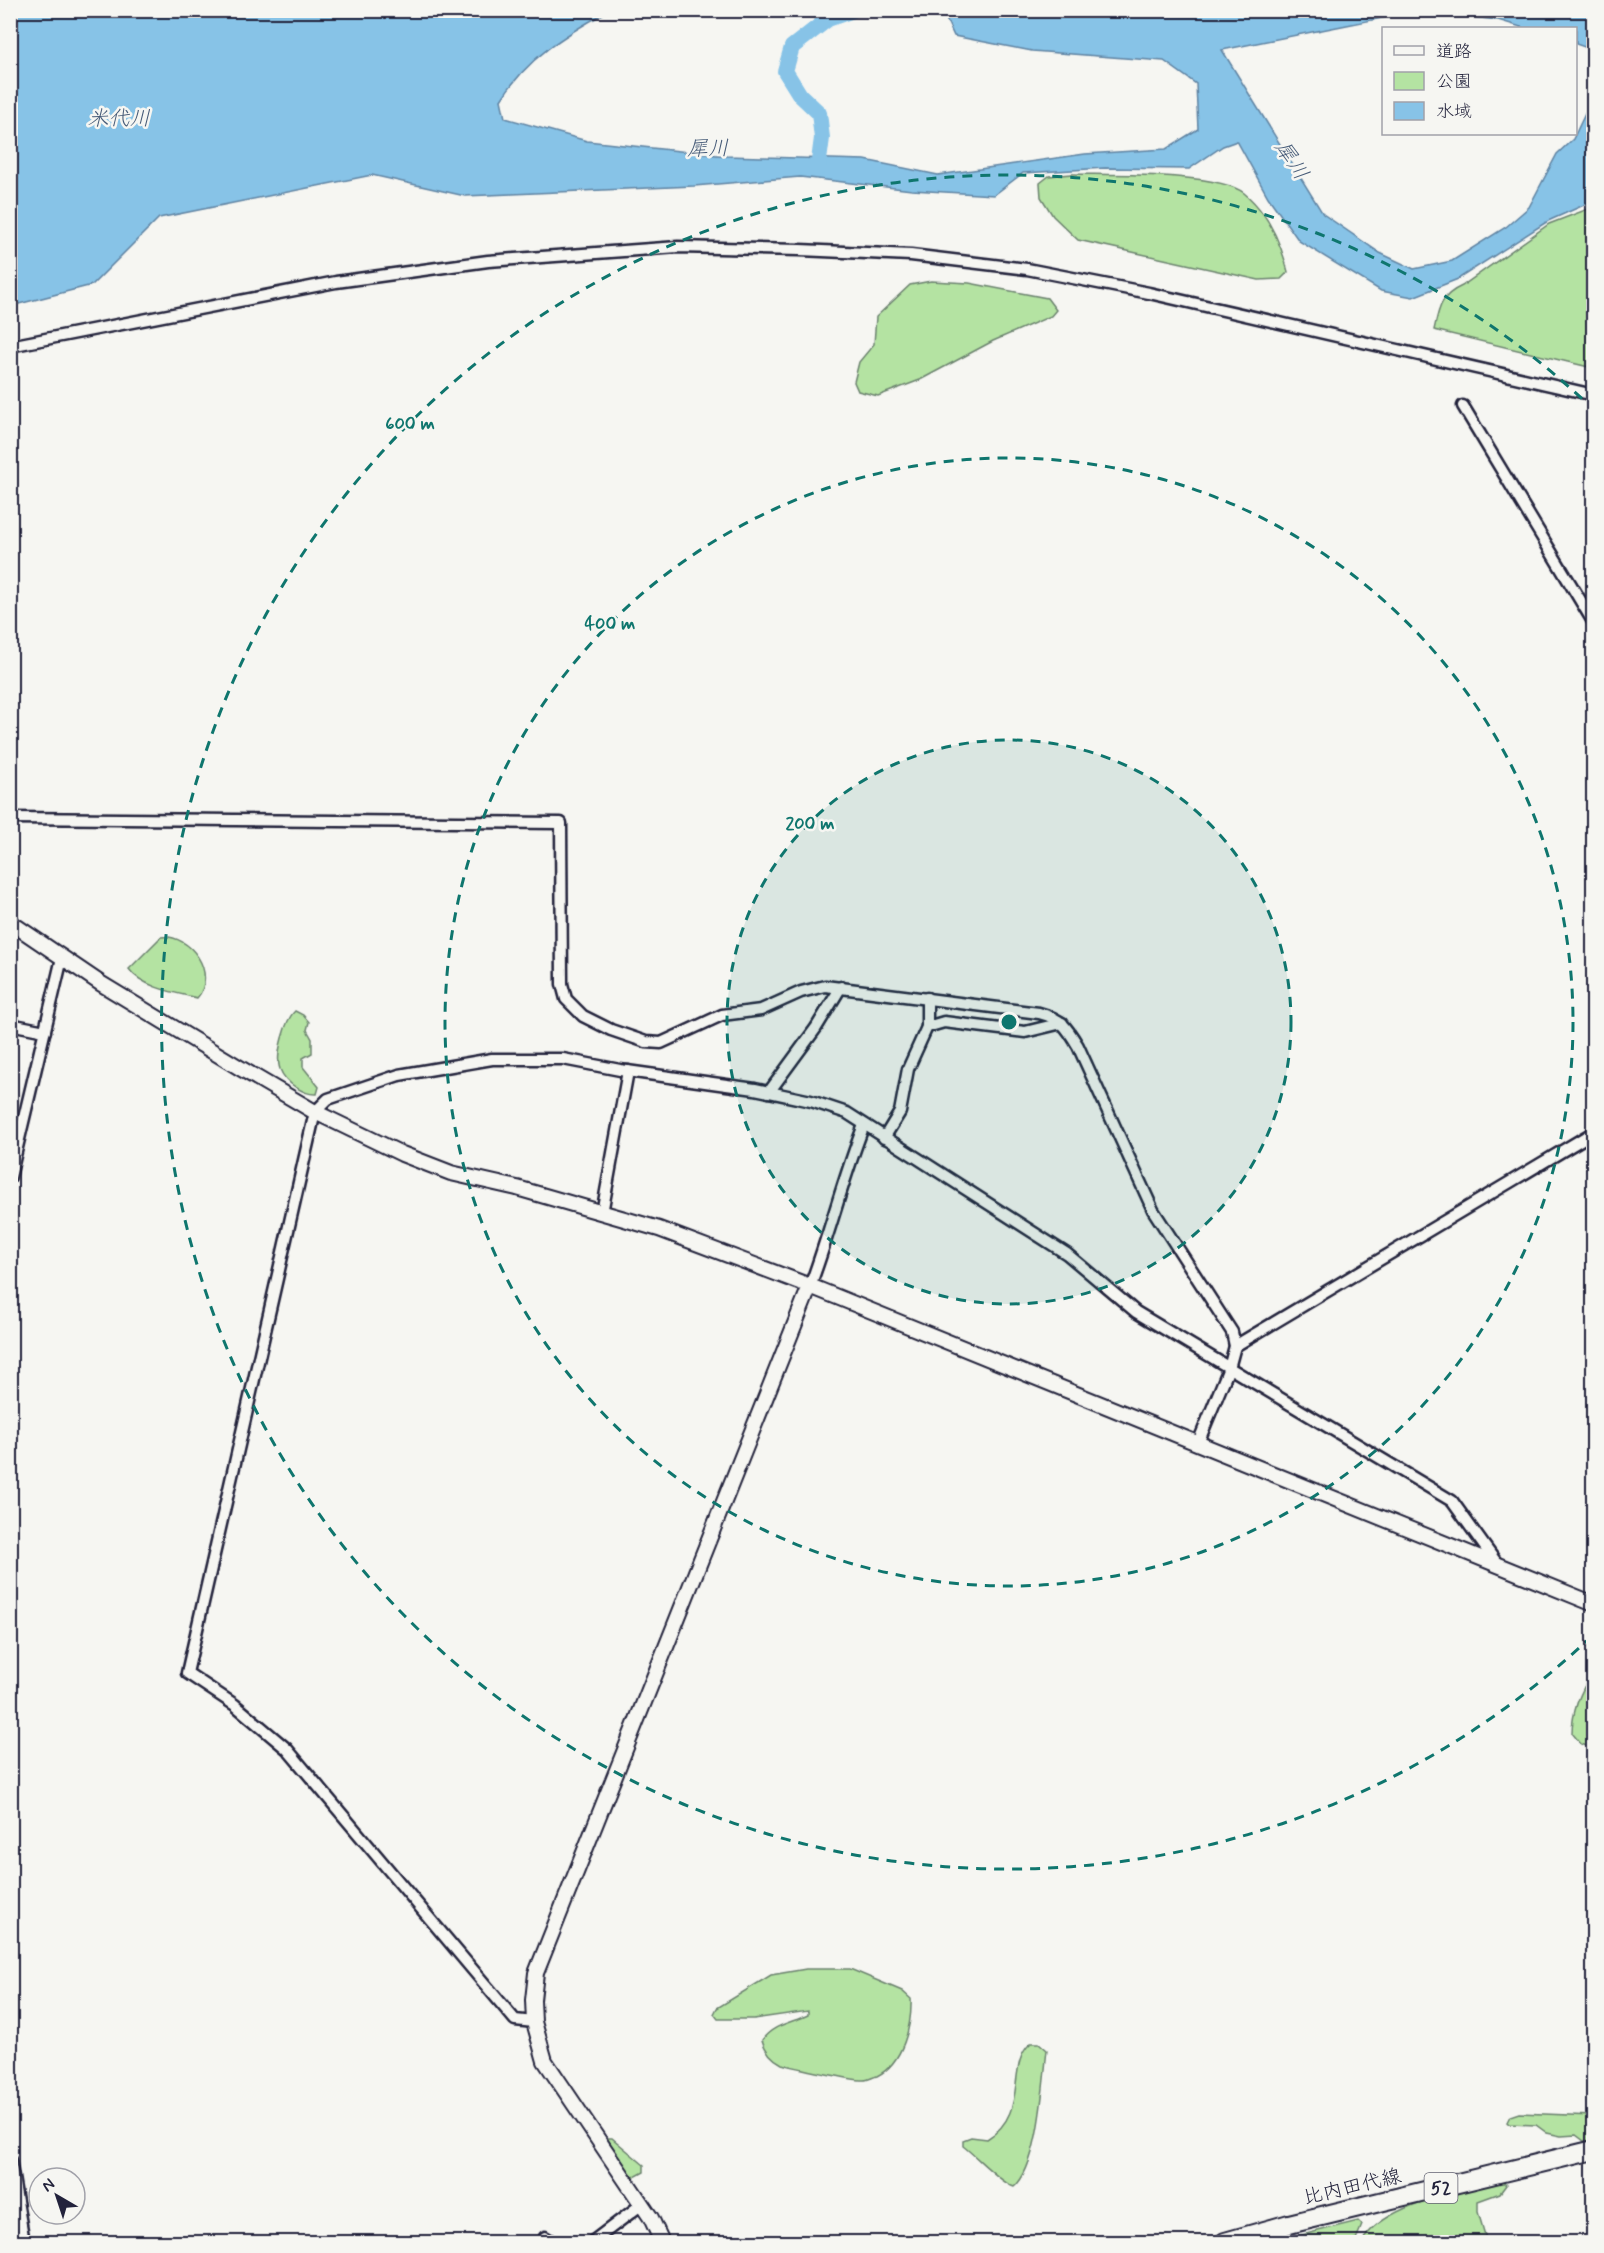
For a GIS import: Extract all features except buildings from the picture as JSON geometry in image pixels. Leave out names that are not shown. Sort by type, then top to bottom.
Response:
[{"type":"main road","name":"比内田代線","points":[[1226,2242],[1289,2224],[1593,2150]]},
{"type":"street","points":[[10,346],[336,282],[488,261],[678,247],[800,250],[910,255],[1027,269],[1149,293],[1593,395]]},
{"type":"street","points":[[1463,405],[1593,622]]},
{"type":"street","points":[[10,818],[561,823],[562,984],[566,999],[583,1016],[611,1030],[646,1042],[661,1043],[722,1016],[761,1010],[818,987],[841,987],[927,998],[1039,1013],[1057,1018],[1078,1046],[1153,1210],[1232,1332],[1235,1346],[1229,1368],[1198,1443]]},
{"type":"street","points":[[10,922],[62,958],[315,1112],[402,1154],[451,1173],[517,1188],[659,1229],[810,1286],[1593,1604]]},
{"type":"street","points":[[10,1177],[62,958]]},
{"type":"street","points":[[769,1092],[816,1028],[841,987]]},
{"type":"street","points":[[884,1138],[900,1112],[909,1069],[927,1027],[927,998]]},
{"type":"street","points":[[927,1027],[944,1022],[1024,1032],[1062,1023]]},
{"type":"street","points":[[10,1024],[45,1031]]},
{"type":"street","points":[[534,2022],[515,2020],[287,1749],[227,1699],[187,1673],[315,1112],[328,1100],[357,1088],[399,1076],[492,1059],[562,1059],[769,1092],[847,1113],[1067,1254],[1136,1312],[1452,1501],[1498,1565]]},
{"type":"street","points":[[602,1213],[628,1071]]},
{"type":"street","points":[[662,2242],[642,2204],[545,2061],[534,2022],[536,1973],[546,1942],[810,1286],[845,1174],[864,1125]]},
{"type":"street","points":[[1235,1346],[1593,1132]]},
{"type":"street","points":[[10,2160],[24,2242]]},
{"type":"street","points":[[592,2242],[642,2204]]},
{"type":"green space","points":[[1072,174],[1162,176],[1212,181],[1231,186],[1244,193],[1267,219],[1282,250],[1288,272],[1281,279],[1259,280],[1078,240],[1053,216],[1041,197],[1040,183],[1049,176]]},
{"type":"green space","points":[[1593,207],[1593,368],[1434,330],[1439,309],[1449,294],[1549,224]]},
{"type":"green space","points":[[931,281],[969,283],[1047,298],[1056,310],[1051,316],[993,341],[920,380],[878,396],[858,391],[854,382],[859,362],[874,344],[876,317],[910,285]]},
{"type":"green space","points":[[161,937],[182,942],[198,957],[203,967],[204,978],[203,988],[197,998],[150,985],[129,969]]},
{"type":"green space","points":[[295,1011],[309,1022],[307,1030],[312,1039],[312,1053],[303,1058],[303,1067],[319,1087],[317,1094],[296,1087],[286,1079],[280,1069],[279,1056],[282,1038]]},
{"type":"green space","points":[[1593,1672],[1593,1748],[1581,1744],[1572,1733],[1578,1701]]},
{"type":"green space","points":[[806,1969],[850,1969],[902,1991],[911,1999],[908,2031],[899,2053],[886,2070],[869,2079],[859,2080],[788,2066],[775,2060],[767,2051],[762,2040],[777,2027],[808,2015],[808,2011],[754,2019],[718,2019],[714,2014],[717,2008],[771,1975]]},
{"type":"green space","points":[[1031,2043],[1039,2043],[1047,2050],[1041,2102],[1029,2161],[1014,2187],[996,2175],[963,2146],[963,2140],[971,2137],[987,2139],[1000,2128],[1013,2103],[1023,2052]]},
{"type":"green space","points":[[1519,2113],[1593,2116],[1593,2141],[1584,2141],[1576,2135],[1561,2136],[1547,2133],[1536,2125],[1507,2122],[1510,2116]]},
{"type":"green space","points":[[607,2138],[612,2138],[644,2165],[644,2172],[635,2177],[627,2172]]},
{"type":"green space","points":[[1488,2182],[1503,2182],[1506,2185],[1500,2193],[1478,2201],[1478,2212],[1487,2242],[1362,2242],[1385,2219],[1401,2210]]},
{"type":"green space","points":[[1358,2221],[1362,2225],[1355,2242],[1288,2242],[1294,2237]]},
{"type":"water","name":"米代川","points":[[11,10],[608,11],[562,38],[523,71],[501,100],[505,118],[587,141],[726,156],[865,160],[938,175],[1085,154],[1166,149],[1198,129],[1196,84],[1164,61],[1032,51],[954,36],[946,19],[954,11],[1417,11],[1222,50],[1323,214],[1380,253],[1414,269],[1452,261],[1506,227],[1529,207],[1557,154],[1577,135],[1593,97],[1593,201],[1548,221],[1458,279],[1413,297],[1381,291],[1299,241],[1268,197],[1237,141],[1223,146],[1189,169],[1105,168],[1023,173],[994,195],[912,190],[800,177],[694,186],[465,196],[372,175],[159,218],[92,285],[11,306]]},
{"type":"water","points":[[1417,11],[1593,11],[1593,50],[1577,44],[1577,27],[1521,27],[1498,20]]},
{"type":"waterway","name":"犀川","points":[[806,168],[818,168],[822,138],[819,113],[800,95],[785,71],[792,47],[828,19],[853,10]]}]
